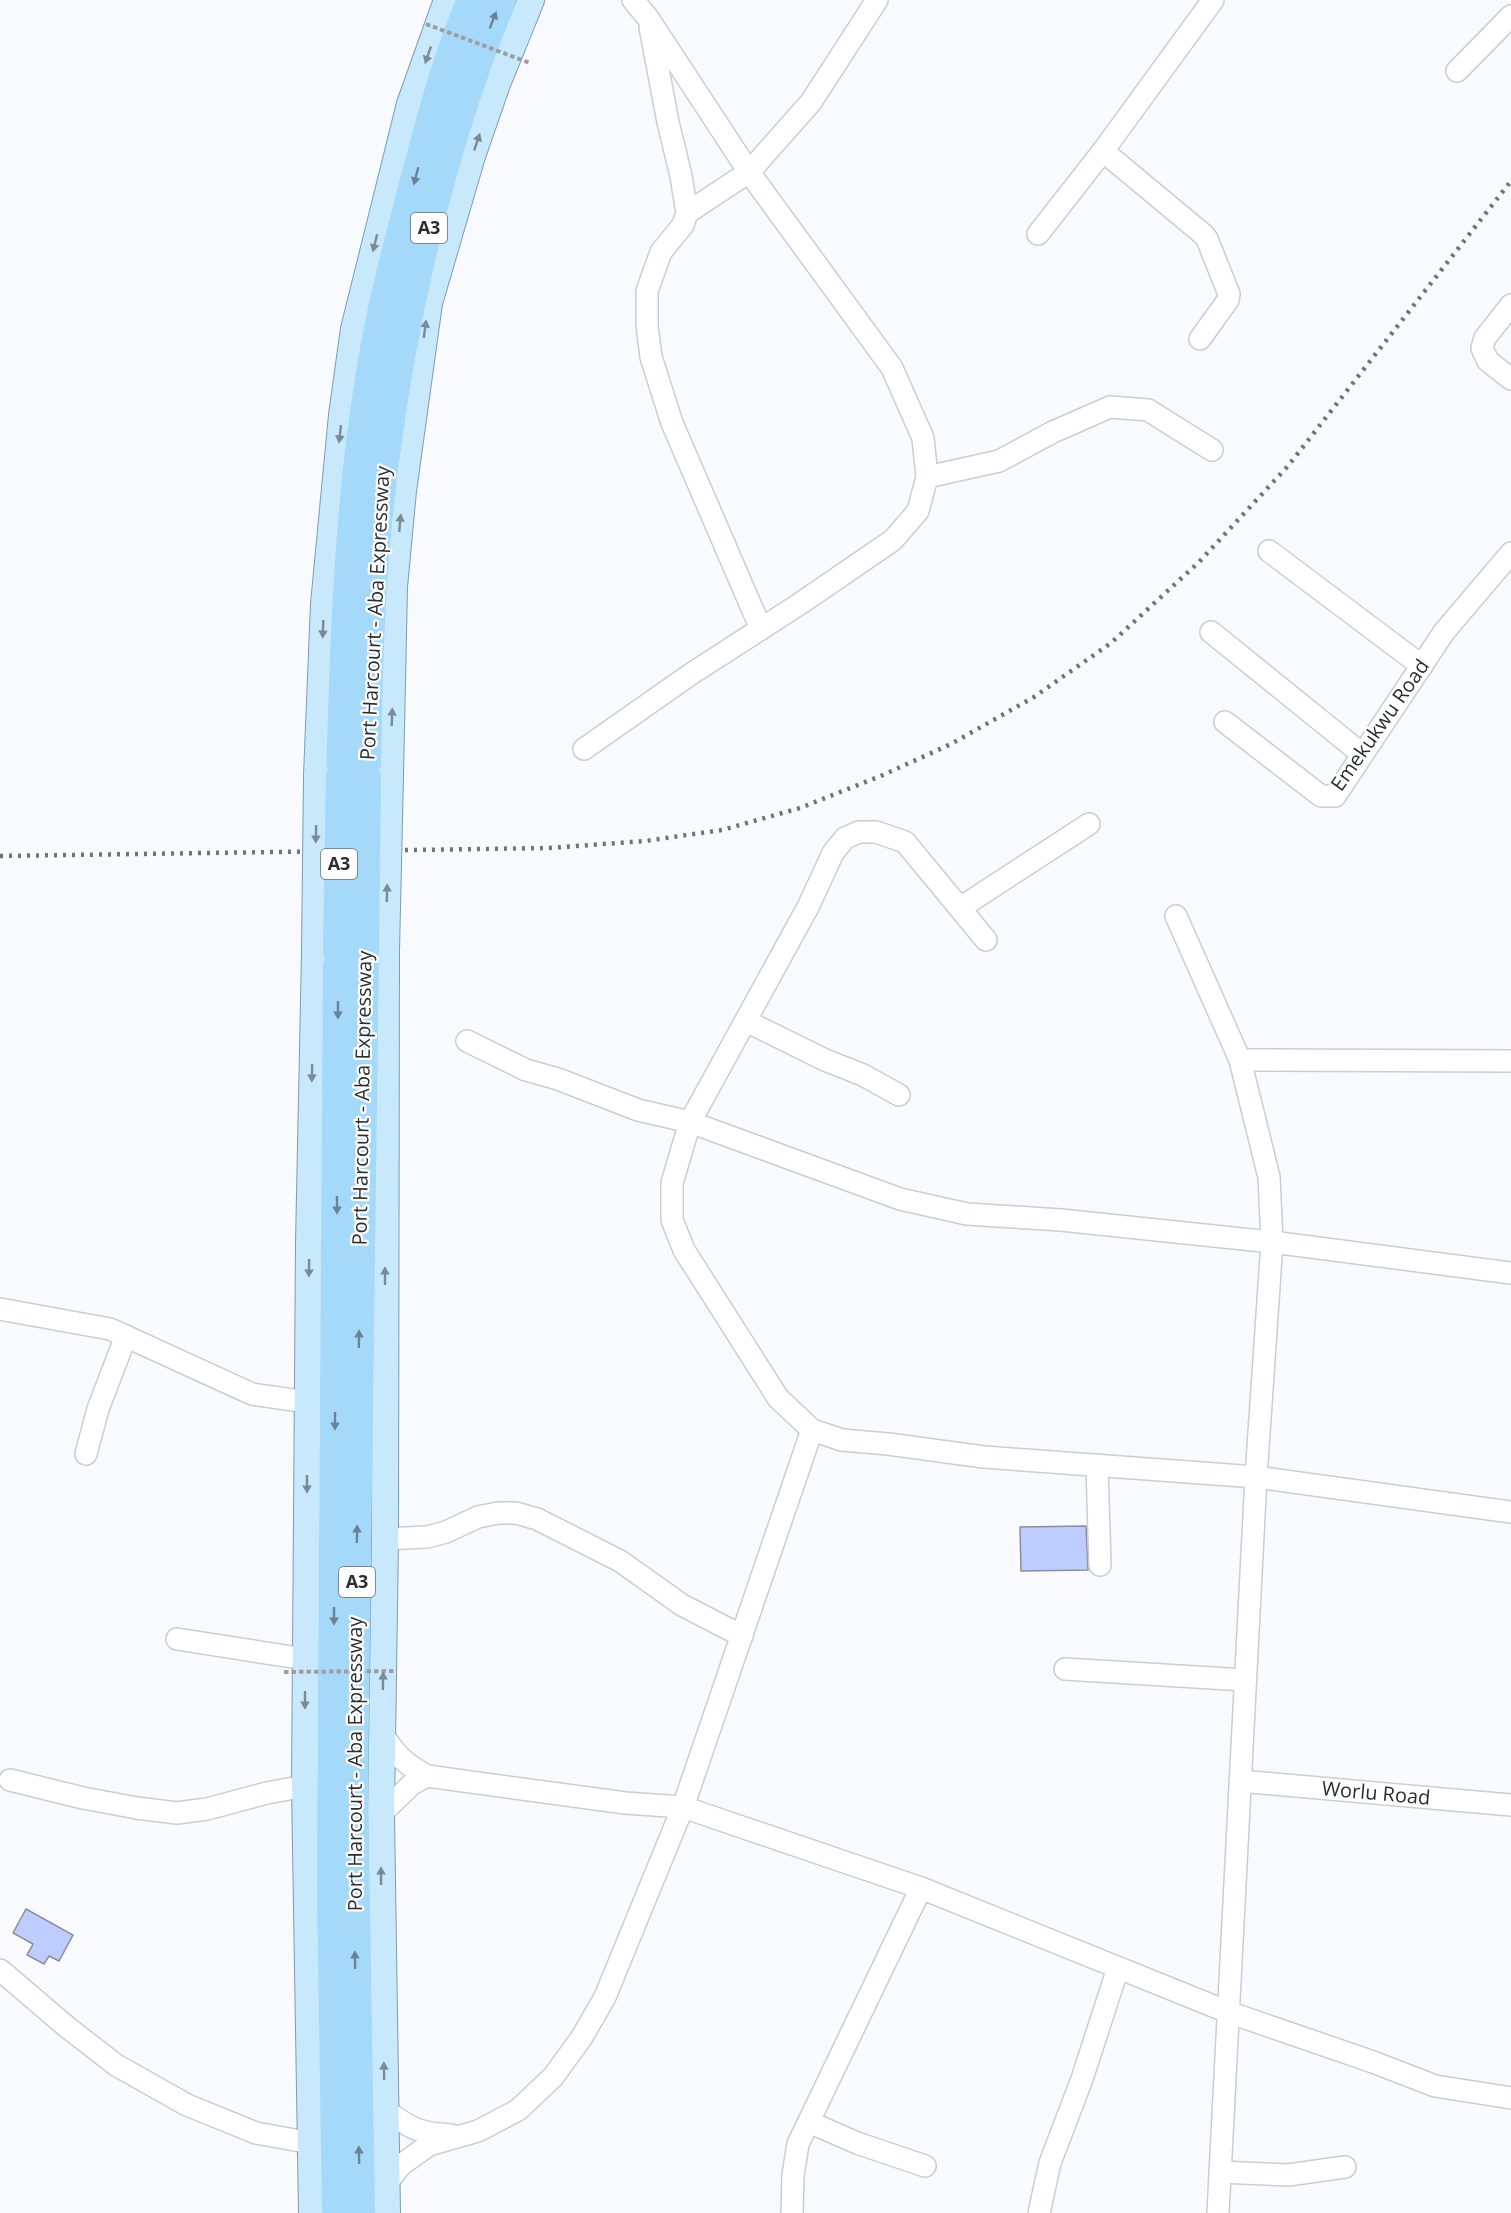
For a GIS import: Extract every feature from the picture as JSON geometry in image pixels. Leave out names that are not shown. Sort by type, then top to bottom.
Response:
[{"type":"highway","name":"Port Harcourt - Aba Expressway","points":[[337,2213],[332,1888],[353,777],[345,637],[359,459],[372,366],[387,290],[431,121],[472,0]]},
{"type":"highway","name":"Port Harcourt - Aba Expressway","points":[[353,777],[367,682],[376,537],[394,385],[423,249],[463,99],[501,0]]},
{"type":"highway","name":"Port Harcourt - Aba Expressway","points":[[351,951],[353,1790],[360,2213]]},
{"type":"main road","points":[[387,2213],[381,1814],[385,1539],[351,951],[353,777],[325,592],[342,415],[354,329],[410,104],[447,0]]},
{"type":"main road","points":[[353,777],[394,587],[403,491],[429,303],[472,156],[497,84],[531,0]]},
{"type":"main road","points":[[312,2213],[305,1786],[295,1665],[307,1402],[351,951]]},
{"type":"street","points":[[584,749],[691,674],[893,540],[918,511],[927,477],[923,438],[892,368],[749,172],[648,18],[633,0]]},
{"type":"street","points":[[687,213],[749,172],[811,102],[877,0]]},
{"type":"street","points":[[1038,234],[1213,0]]},
{"type":"street","points":[[1457,71],[1511,16]]},
{"type":"street","points":[[648,18],[687,213],[683,225],[661,252],[647,291],[647,326],[651,357],[672,423],[761,629]]},
{"type":"street","points":[[1102,151],[1207,239],[1229,294],[1228,300],[1200,339]]},
{"type":"street","points":[[1511,305],[1485,338],[1482,348],[1488,361],[1511,379]]},
{"type":"street","points":[[927,477],[999,461],[1053,432],[1110,407],[1148,411],[1212,450]]},
{"type":"street","points":[[1269,551],[1422,666]]},
{"type":"street","name":"Emekukwu Road","points":[[1226,722],[1321,796],[1335,796],[1444,632],[1511,552]]},
{"type":"street","points":[[1211,632],[1362,754]]},
{"type":"street","points":[[960,908],[1089,824]]},
{"type":"street","points":[[986,940],[905,842],[876,832],[859,832],[845,838],[833,853],[808,907],[690,1122],[672,1184],[672,1220],[684,1250],[778,1398],[812,1430],[842,1440],[984,1457],[1256,1477],[1511,1512]]},
{"type":"street","points":[[1176,916],[1240,1060],[1269,1177],[1272,1242],[1256,1477],[1218,2213]]},
{"type":"street","points":[[746,1021],[825,1060],[863,1075],[899,1095]]},
{"type":"street","points":[[467,1041],[526,1070],[558,1079],[638,1110],[690,1122],[900,1199],[967,1214],[1061,1220],[1272,1242],[1511,1273]]},
{"type":"street","points":[[1240,1060],[1511,1061]]},
{"type":"street","points":[[0,1309],[110,1329],[252,1394],[307,1402]]},
{"type":"street","points":[[86,1454],[98,1409],[126,1336]]},
{"type":"street","points":[[386,2184],[401,2165],[429,2145],[478,2131],[518,2110],[553,2077],[582,2037],[605,1997],[683,1807],[812,1430]]},
{"type":"street","points":[[1097,1465],[1100,1565]]},
{"type":"street","points":[[385,1539],[428,1537],[446,1532],[478,1517],[498,1513],[516,1513],[537,1519],[620,1561],[682,1605],[742,1636]]},
{"type":"street","points":[[177,1639],[295,1665]]},
{"type":"street","points":[[1065,1669],[1245,1680]]},
{"type":"street","points":[[382,1732],[394,1753],[405,1763],[427,1776],[624,1803],[683,1807],[921,1888],[1228,2012],[1435,2086],[1511,2098]]},
{"type":"street","points":[[381,1814],[412,1784],[427,1776]]},
{"type":"street","points":[[10,1780],[137,1809],[177,1813],[207,1809],[267,1793],[305,1786]]},
{"type":"street","name":"Worlu Road","points":[[1240,1781],[1511,1805]]},
{"type":"street","points":[[792,2213],[793,2175],[798,2144],[921,1888]]},
{"type":"street","points":[[1039,2213],[1050,2163],[1082,2079],[1118,1968]]},
{"type":"street","points":[[0,1970],[116,2065],[187,2105],[256,2133],[311,2143]]},
{"type":"street","points":[[385,2110],[413,2130],[428,2134],[460,2136]]},
{"type":"street","points":[[809,2122],[857,2143],[925,2166]]},
{"type":"street","points":[[1220,2172],[1288,2175],[1346,2167]]},
{"type":"path","points":[[426,24],[530,63]]},
{"type":"path","points":[[295,1665],[397,1671]]},
{"type":"building","points":[[1086,1526],[1088,1570],[1021,1571],[1020,1527]]},
{"type":"building","points":[[26,1909],[73,1935],[59,1961],[49,1956],[44,1964],[27,1955],[33,1944],[13,1933]]},
{"type":"railway","points":[[0,856],[549,848],[645,841],[722,830],[800,808],[883,775],[951,744],[1034,697],[1111,643],[1199,562],[1288,466],[1511,181]]}]
